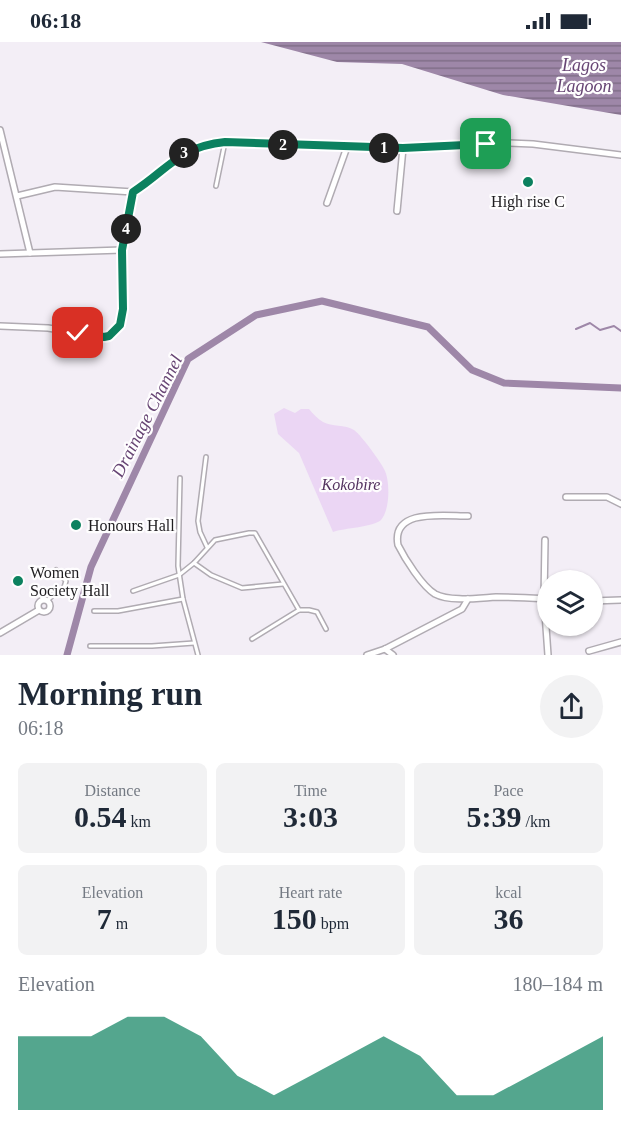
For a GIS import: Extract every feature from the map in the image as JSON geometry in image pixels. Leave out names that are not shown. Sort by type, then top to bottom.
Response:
[{"type":"street","points":[[0,130],[30,253]]},
{"type":"street","points":[[17,196],[55,187],[133,192],[188,150],[225,142],[403,148],[509,143],[621,155]]},
{"type":"street","points":[[327,203],[347,147]]},
{"type":"street","points":[[397,211],[403,148]]},
{"type":"street","points":[[0,326],[48,328],[109,336],[120,325],[123,318],[122,250],[133,192]]},
{"type":"street","points":[[0,254],[122,250]]},
{"type":"street","points":[[566,496],[607,497],[621,504]]},
{"type":"street","points":[[468,516],[412,518],[402,524],[397,538],[401,551],[424,583],[437,595],[468,599],[497,597],[537,599]]},
{"type":"street","points":[[545,540],[546,570]]},
{"type":"street","points":[[367,655],[462,609],[468,599]]},
{"type":"street","points":[[603,601],[621,600]]},
{"type":"street","points":[[47,601],[50,606],[49,610],[44,613],[39,610],[39,602],[47,601]]},
{"type":"street","points":[[0,633],[39,610]]},
{"type":"street","points":[[547,636],[548,655]]},
{"type":"street","points":[[589,651],[621,642]]},
{"type":"street","points":[[385,648],[393,655]]},
{"type":"lane","points":[[216,186],[225,142]]},
{"type":"lane","points":[[206,457],[198,521],[207,547]]},
{"type":"lane","points":[[180,478],[179,575],[198,655]]},
{"type":"lane","points":[[133,591],[179,575],[194,563],[215,540],[249,533],[255,534],[299,610]]},
{"type":"lane","points":[[194,563],[211,575],[242,588],[284,584]]},
{"type":"lane","points":[[47,601],[54,594],[62,594],[66,581],[56,570]]},
{"type":"lane","points":[[94,611],[118,611],[183,599]]},
{"type":"lane","points":[[252,639],[299,610],[317,612],[326,629]]},
{"type":"lane","points":[[90,646],[194,643]]},
{"type":"green space","name":"Kokobire","points":[[284,408],[295,413],[301,409],[309,409],[323,422],[350,428],[361,437],[387,476],[388,503],[381,520],[333,532],[299,453],[278,434],[274,414]]},
{"type":"water","name":"Lagos Lagoon","points":[[261,42],[621,42],[621,115],[503,95],[402,64],[337,62]]},
{"type":"waterway","name":"Drainage Channel","points":[[67,655],[91,567],[188,359],[256,315],[322,301],[428,327],[472,370],[504,383],[621,388]]},
{"type":"waterway","points":[[576,329],[590,323],[600,330],[614,326],[621,331]]},
{"type":"place","name":"High rise C","points":[[528,182]]},
{"type":"place","name":"Honours Hall","points":[[76,525]]},
{"type":"place","name":"Women Society Hall","points":[[18,581]]},
{"type":"route","points":[[78,333],[104,337],[109,336],[120,325],[123,318],[122,250],[133,192],[188,150],[225,142],[403,148],[486,144]]}]
